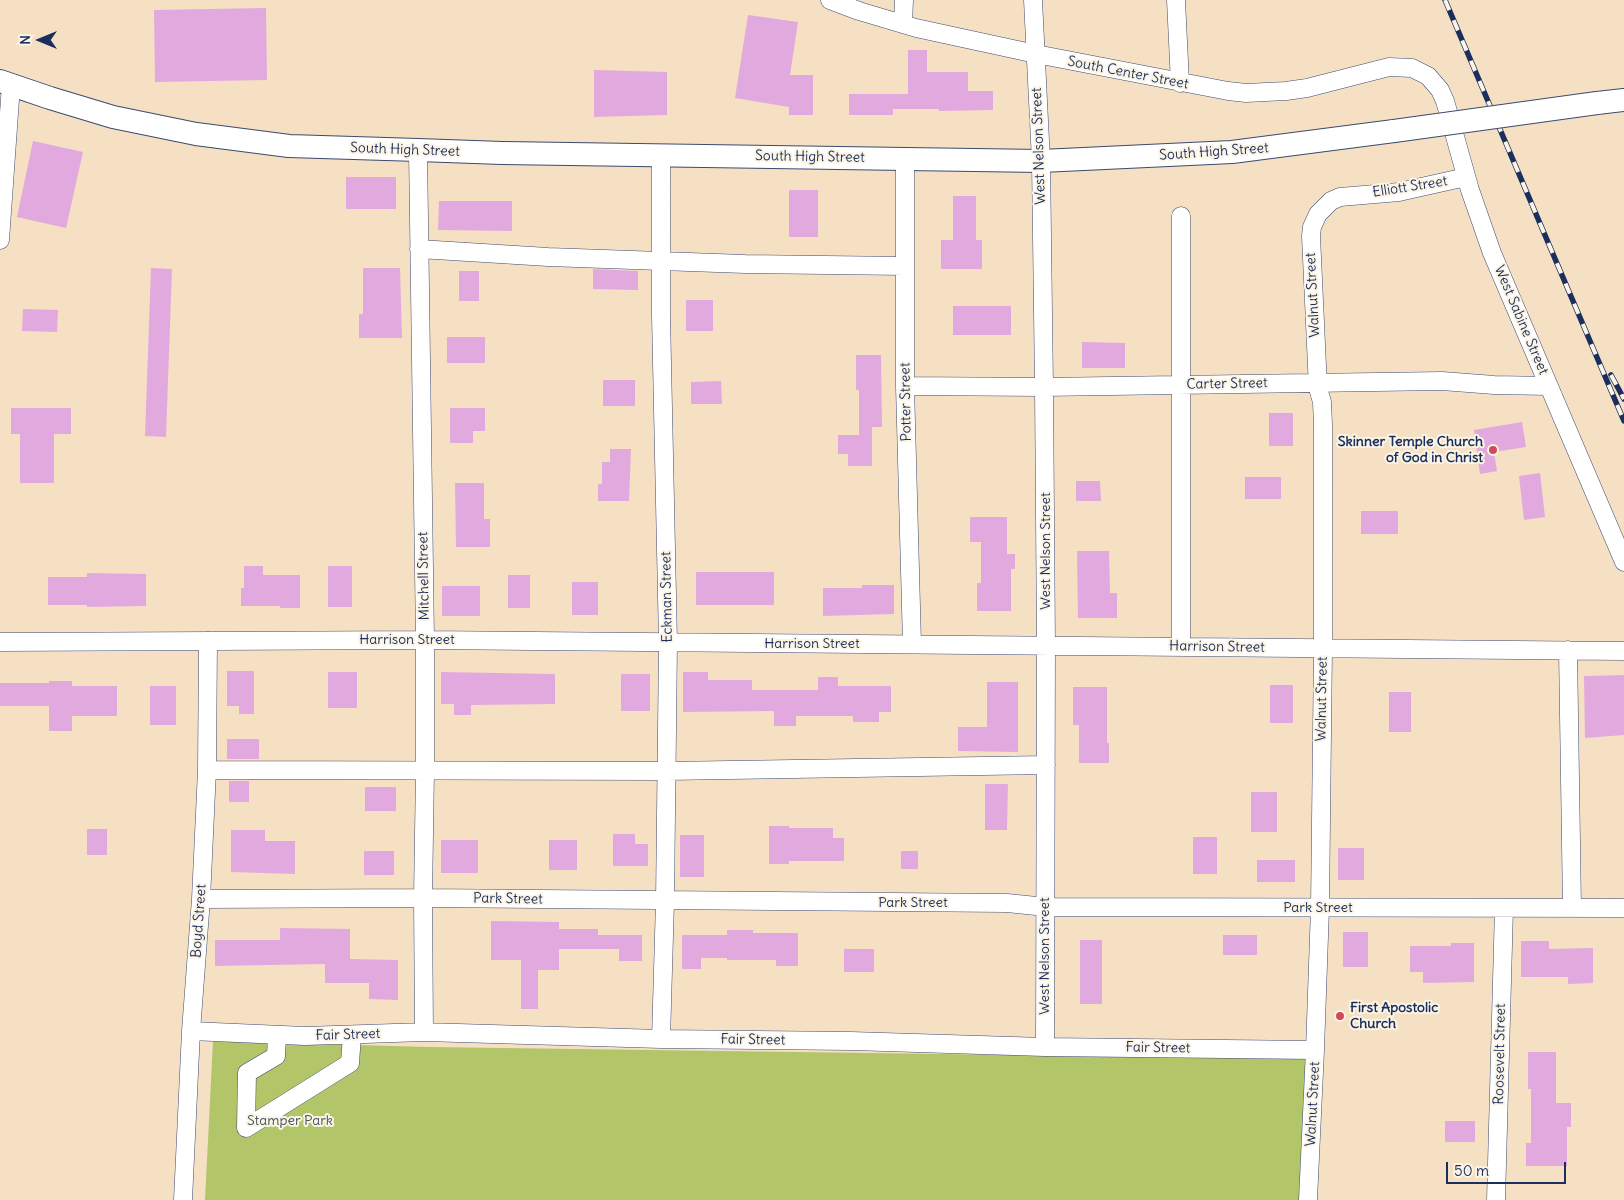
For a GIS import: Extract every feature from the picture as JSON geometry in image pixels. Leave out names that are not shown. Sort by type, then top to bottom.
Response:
[{"type":"main road","name":"South High Street","points":[[6,83],[113,117],[196,134],[282,145],[661,156],[1041,161],[1232,152],[1624,100]]},
{"type":"street","name":"South Center Street","points":[[830,0],[903,24],[1036,54],[1228,91],[1266,93],[1307,88],[1384,67],[1417,69],[1428,76]]},
{"type":"street","points":[[903,24],[904,0]]},
{"type":"street","name":"West Nelson Street","points":[[1033,0],[1041,161],[1044,387],[1046,645],[1045,1047]]},
{"type":"street","points":[[1176,0],[1180,83]]},
{"type":"street","name":"West Sabine Street","points":[[1428,76],[1443,95],[1466,177],[1492,253],[1624,562]]},
{"type":"street","points":[[0,240],[6,83]]},
{"type":"street","name":"Mitchell Street","points":[[418,150],[425,640],[424,1032]]},
{"type":"street","name":"Eckman Street","points":[[660,1039],[665,901],[668,643],[661,261],[661,156]]},
{"type":"street","name":"Potter Street","points":[[906,159],[905,386],[912,644]]},
{"type":"street","name":"Elliott Street","points":[[1327,205],[1344,196],[1399,192],[1466,177]]},
{"type":"street","name":"Walnut Street","points":[[1308,1200],[1316,1050],[1320,908],[1324,425],[1322,402],[1317,383],[1311,236],[1316,218],[1327,205]]},
{"type":"street","points":[[1181,216],[1181,646]]},
{"type":"street","points":[[419,249],[548,257],[745,264],[905,266]]},
{"type":"street","name":"Carter Street","points":[[905,386],[1044,387],[1442,381],[1494,385],[1549,386]]},
{"type":"street","name":"Harrison Street","points":[[0,642],[425,640],[1624,651]]},
{"type":"street","name":"Boyd Street","points":[[183,1200],[191,1031],[202,899],[207,770],[208,641]]},
{"type":"street","points":[[1568,650],[1572,908]]},
{"type":"street","points":[[207,770],[667,771],[1046,765]]},
{"type":"street","name":"Park Street","points":[[202,899],[423,898],[1007,904],[1046,907],[1624,908]]},
{"type":"street","name":"Roosevelt Street","points":[[1496,1200],[1504,908]]},
{"type":"street","name":"Fair Street","points":[[191,1031],[278,1035],[352,1035],[424,1032],[1045,1047],[1316,1050]]},
{"type":"street","points":[[278,1035],[276,1056],[247,1073],[246,1128],[350,1062],[352,1035]]},
{"type":"green space","name":"Stamper Park","points":[[213,1041],[429,1047],[1307,1059],[1299,1200],[205,1200]]},
{"type":"building","points":[[266,8],[267,80],[155,82],[154,10]]},
{"type":"building","points":[[748,15],[798,22],[790,75],[813,75],[813,115],[789,115],[789,107],[735,98]]},
{"type":"building","points":[[908,50],[927,50],[927,72],[968,72],[968,91],[993,91],[993,110],[939,111],[939,109],[893,109],[893,115],[849,115],[849,94],[908,94]]},
{"type":"building","points":[[594,70],[667,72],[667,115],[594,117]]},
{"type":"building","points":[[33,141],[83,152],[66,228],[17,217]]},
{"type":"building","points":[[346,177],[396,177],[396,209],[346,209]]},
{"type":"building","points":[[789,190],[818,190],[818,237],[789,237]]},
{"type":"building","points":[[953,196],[976,196],[976,240],[982,240],[982,269],[941,269],[941,240],[953,240]]},
{"type":"building","points":[[439,201],[512,201],[512,231],[438,230]]},
{"type":"building","points":[[151,268],[172,269],[166,437],[145,436]]},
{"type":"building","points":[[363,268],[400,268],[402,338],[359,338],[359,314],[363,314]]},
{"type":"building","points":[[593,269],[638,271],[638,290],[593,289]]},
{"type":"building","points":[[459,271],[479,271],[479,301],[459,301]]},
{"type":"building","points":[[686,300],[713,300],[713,331],[686,331]]},
{"type":"building","points":[[953,306],[1011,306],[1011,335],[953,335]]},
{"type":"building","points":[[23,309],[58,310],[57,332],[22,331]]},
{"type":"building","points":[[447,337],[485,337],[485,363],[447,363]]},
{"type":"building","points":[[1082,342],[1125,343],[1125,368],[1082,368]]},
{"type":"building","points":[[856,355],[881,355],[882,427],[872,427],[872,466],[848,466],[848,454],[838,454],[838,435],[859,435],[859,390],[856,390]]},
{"type":"building","points":[[603,380],[635,380],[635,406],[603,406]]},
{"type":"building","points":[[721,381],[722,404],[691,404],[691,382]]},
{"type":"building","points":[[11,408],[71,408],[71,434],[54,434],[54,483],[20,483],[20,434],[11,434]]},
{"type":"building","points":[[450,408],[485,408],[485,431],[473,431],[473,443],[450,443]]},
{"type":"building","points":[[1269,413],[1293,413],[1293,446],[1269,446]]},
{"type":"building","name":"Skinner Temple Church of God in Christ","points":[[1522,422],[1526,447],[1494,452],[1497,471],[1480,474],[1474,430]]},
{"type":"building","points":[[610,449],[631,449],[629,501],[598,501],[598,484],[602,484],[602,462],[610,462]]},
{"type":"building","points":[[1540,473],[1545,517],[1524,520],[1519,476]]},
{"type":"building","points":[[1245,477],[1281,477],[1281,499],[1245,499]]},
{"type":"building","points":[[1076,481],[1100,481],[1101,501],[1076,501]]},
{"type":"building","points":[[455,483],[484,483],[484,519],[490,519],[490,547],[456,547]]},
{"type":"building","points":[[1361,511],[1398,511],[1398,534],[1361,534]]},
{"type":"building","points":[[970,517],[1007,517],[1007,554],[1015,554],[1015,569],[1011,569],[1011,611],[977,611],[977,583],[981,583],[981,542],[970,542]]},
{"type":"building","points":[[1077,551],[1109,551],[1110,593],[1117,593],[1117,618],[1078,618]]},
{"type":"building","points":[[244,566],[263,566],[263,575],[300,575],[300,608],[241,606],[241,588],[244,588]]},
{"type":"building","points":[[328,566],[352,566],[352,607],[328,607]]},
{"type":"building","points":[[696,572],[774,572],[774,605],[696,605]]},
{"type":"building","points":[[87,573],[146,574],[146,606],[87,607],[87,605],[48,605],[48,577],[87,577]]},
{"type":"building","points":[[508,575],[530,575],[530,608],[508,608]]},
{"type":"building","points":[[572,582],[598,582],[598,615],[572,615]]},
{"type":"building","points":[[862,585],[894,585],[894,614],[823,616],[823,588],[862,588]]},
{"type":"building","points":[[442,586],[480,586],[480,616],[442,616]]},
{"type":"building","points":[[227,671],[254,671],[254,714],[239,714],[239,706],[227,706]]},
{"type":"building","points":[[328,672],[357,672],[357,708],[328,708]]},
{"type":"building","points":[[441,672],[555,674],[555,704],[471,705],[471,715],[454,715],[454,704],[441,704]]},
{"type":"building","points":[[683,672],[708,672],[708,680],[752,680],[752,690],[818,690],[818,677],[838,677],[838,686],[891,686],[891,712],[879,712],[879,722],[853,722],[853,716],[796,716],[796,726],[774,726],[774,711],[683,712]]},
{"type":"building","points":[[621,674],[650,674],[650,711],[621,711]]},
{"type":"building","points":[[1624,675],[1624,735],[1585,738],[1584,676]]},
{"type":"building","points":[[49,681],[72,681],[72,686],[117,686],[117,716],[72,716],[72,731],[49,731],[49,706],[0,706],[0,683],[49,683]]},
{"type":"building","points":[[987,682],[1018,682],[1018,752],[958,751],[958,727],[987,727]]},
{"type":"building","points":[[1270,685],[1293,685],[1293,723],[1270,723]]},
{"type":"building","points":[[150,686],[176,686],[176,725],[150,725]]},
{"type":"building","points":[[1073,687],[1107,687],[1109,763],[1079,763],[1079,725],[1073,725]]},
{"type":"building","points":[[1389,692],[1411,692],[1411,732],[1389,732]]},
{"type":"building","points":[[227,739],[259,739],[259,759],[227,759]]},
{"type":"building","points":[[229,781],[249,781],[249,802],[229,802]]},
{"type":"building","points":[[985,784],[1008,784],[1007,830],[985,830]]},
{"type":"building","points":[[365,787],[396,787],[396,811],[365,811]]},
{"type":"building","points":[[1251,792],[1277,792],[1277,832],[1251,832]]},
{"type":"building","points":[[769,826],[833,828],[833,838],[844,838],[844,861],[789,861],[789,864],[769,864]]},
{"type":"building","points":[[87,829],[107,829],[107,855],[87,855]]},
{"type":"building","points":[[231,830],[265,830],[265,841],[295,841],[295,874],[231,872]]},
{"type":"building","points":[[613,834],[635,834],[635,844],[648,844],[648,866],[613,866]]},
{"type":"building","points":[[680,835],[704,835],[704,877],[680,877]]},
{"type":"building","points":[[1193,837],[1217,837],[1217,874],[1193,874]]},
{"type":"building","points":[[441,840],[478,840],[478,873],[441,873]]},
{"type":"building","points":[[549,840],[577,840],[577,870],[549,870]]},
{"type":"building","points":[[1338,848],[1364,848],[1364,880],[1338,880]]},
{"type":"building","points":[[364,851],[394,851],[394,875],[364,875]]},
{"type":"building","points":[[901,851],[918,851],[918,869],[901,869]]},
{"type":"building","points":[[1257,860],[1295,860],[1295,882],[1257,882]]},
{"type":"building","points":[[491,921],[559,922],[559,929],[598,929],[598,935],[642,935],[642,961],[619,961],[619,949],[559,949],[559,970],[538,970],[538,1009],[521,1009],[521,960],[491,960]]},
{"type":"building","points":[[280,928],[350,929],[350,959],[398,960],[398,1000],[369,999],[369,983],[325,983],[325,964],[215,966],[215,940],[280,940]]},
{"type":"building","points":[[727,930],[753,930],[753,933],[798,933],[798,966],[776,966],[776,960],[701,958],[701,969],[682,969],[682,935],[727,935]]},
{"type":"building","points":[[1343,932],[1368,932],[1368,967],[1343,967]]},
{"type":"building","points":[[1223,935],[1257,935],[1257,955],[1223,955]]},
{"type":"building","points":[[1080,940],[1102,940],[1102,1004],[1080,1004]]},
{"type":"building","points":[[1521,941],[1549,941],[1549,949],[1593,948],[1593,983],[1568,984],[1568,977],[1521,977]]},
{"type":"building","points":[[1451,943],[1474,943],[1474,982],[1423,983],[1423,972],[1410,972],[1410,946],[1451,946]]},
{"type":"building","points":[[844,949],[874,949],[874,972],[844,972]]},
{"type":"building","points":[[1528,1052],[1556,1052],[1556,1103],[1571,1103],[1571,1127],[1567,1127],[1567,1166],[1526,1166],[1526,1143],[1531,1143],[1531,1089],[1528,1089]]},
{"type":"building","points":[[1445,1121],[1475,1121],[1475,1142],[1445,1142]]},
{"type":"railway","points":[[1445,0],[1624,421]]},
{"type":"railway","points":[[1611,375],[1624,399]]},
{"type":"place","name":"Skinner Temple Church of God in Christ","points":[[1493,450]]},
{"type":"place","name":"First Apostolic Church","points":[[1340,1016]]}]
